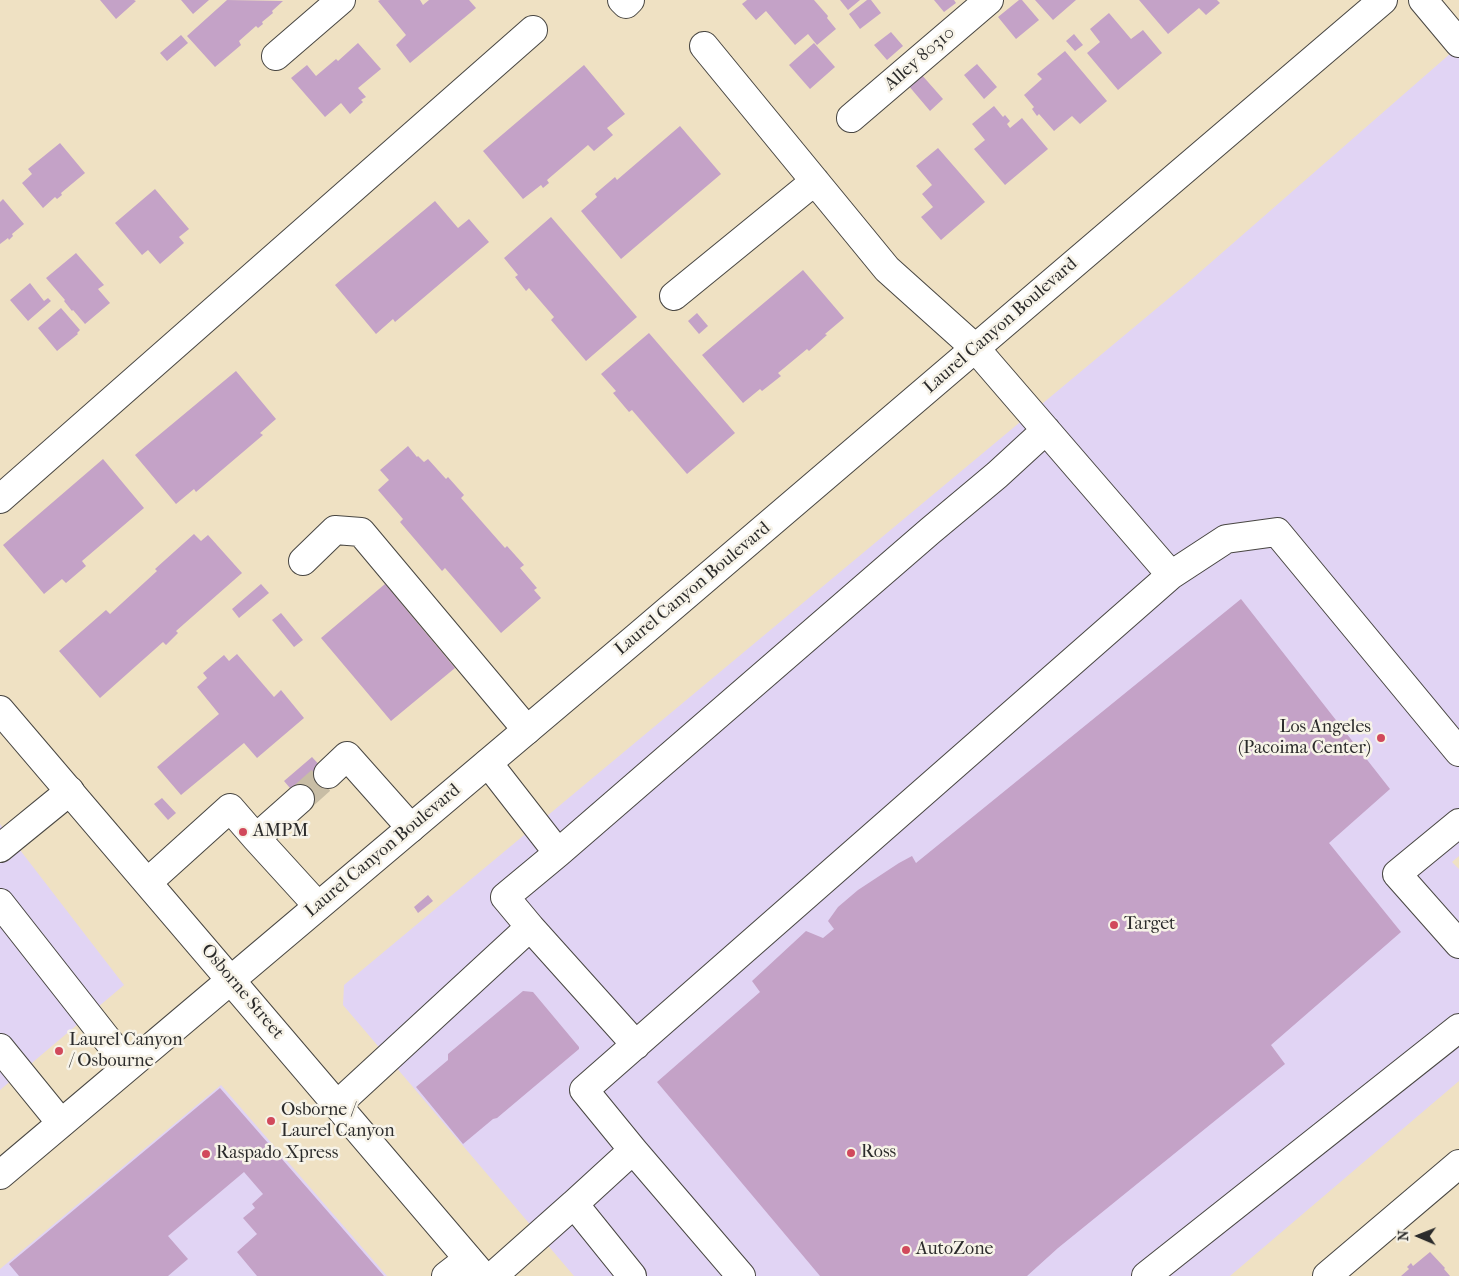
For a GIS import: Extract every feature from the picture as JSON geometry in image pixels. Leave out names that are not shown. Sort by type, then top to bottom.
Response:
[{"type":"main road","points":[[276,56],[341,0]]},
{"type":"main road","name":"Alley 80310","points":[[851,118],[989,0]]},
{"type":"main road","name":"Laurel Canyon Boulevard","points":[[0,1175],[411,828],[1382,0]]},
{"type":"main road","points":[[1423,0],[1459,43]]},
{"type":"main road","points":[[0,499],[533,30]]},
{"type":"main road","points":[[704,46],[888,269],[975,348],[1172,575]]},
{"type":"main road","points":[[674,296],[815,181]]},
{"type":"main road","points":[[636,1045],[505,897],[997,475],[1046,430]]},
{"type":"main road","points":[[303,561],[335,530],[362,532],[526,730]]},
{"type":"main road","points":[[741,1276],[584,1090],[1172,575],[1226,539],[1277,532],[1457,745]]},
{"type":"main road","name":"Osborne Street","points":[[0,710],[476,1267]]},
{"type":"main road","points":[[328,774],[347,756],[411,828]]},
{"type":"main road","points":[[488,762],[558,853]]},
{"type":"main road","points":[[0,848],[70,791]]},
{"type":"main road","points":[[256,838],[300,799]]},
{"type":"main road","points":[[148,882],[230,808],[318,906]]},
{"type":"main road","points":[[1459,823],[1397,874],[1459,944]]},
{"type":"main road","points":[[0,903],[128,1066]]},
{"type":"main road","points":[[338,1104],[530,927]]},
{"type":"main road","points":[[1146,1276],[1459,1028]]},
{"type":"main road","points":[[0,1048],[61,1123]]},
{"type":"main road","points":[[493,1276],[633,1150]]},
{"type":"main road","points":[[1327,1276],[1459,1164]]},
{"type":"main road","points":[[574,1204],[632,1276]]},
{"type":"main road","points":[[446,1276],[476,1267]]},
{"type":"shaded area","points":[[1459,46],[1459,856],[1452,862],[1459,869],[1459,1081],[1230,1276],[574,1276],[343,1005],[344,985],[1192,279]]},
{"type":"shaded area","points":[[0,824],[124,985],[0,1090]]},
{"type":"shaded area","points":[[221,1085],[387,1276],[0,1276],[0,1269]]},
{"type":"building","points":[[100,0],[134,0],[136,1],[116,19]]},
{"type":"building","points":[[181,0],[209,0],[193,14]]},
{"type":"building","points":[[227,0],[283,1],[262,22],[263,24],[258,28],[256,26],[239,41],[241,45],[215,67],[187,36]]},
{"type":"building","points":[[420,0],[423,5],[429,0],[469,0],[476,8],[410,63],[396,45],[406,35],[378,1]]},
{"type":"building","points":[[747,0],[814,0],[836,29],[817,45],[808,34],[795,45],[766,11],[756,20],[742,4]]},
{"type":"building","points":[[840,0],[860,0],[848,10]]},
{"type":"building","points":[[867,0],[871,0],[881,13],[860,29],[849,14]]},
{"type":"building","points":[[934,0],[954,0],[956,3],[944,12]]},
{"type":"building","points":[[1019,0],[1022,0],[1039,20],[1016,39],[998,17]]},
{"type":"building","points":[[1035,0],[1076,0],[1053,20]]},
{"type":"building","points":[[1139,0],[1217,0],[1220,3],[1206,15],[1199,8],[1168,34]]},
{"type":"building","points":[[1109,13],[1131,39],[1143,30],[1162,53],[1118,90],[1087,53],[1100,42],[1090,29]]},
{"type":"building","points":[[891,32],[903,46],[887,60],[874,45]]},
{"type":"building","points":[[1074,34],[1083,45],[1075,51],[1066,41]]},
{"type":"building","points":[[181,35],[188,43],[167,61],[160,53]]},
{"type":"building","points":[[358,43],[381,69],[358,88],[366,97],[361,100],[363,102],[350,114],[341,103],[325,117],[291,78],[307,65],[316,76],[336,59],[338,61]]},
{"type":"building","points":[[814,43],[835,67],[810,89],[789,65]]},
{"type":"building","points":[[1065,51],[1107,101],[1080,124],[1072,116],[1054,131],[1039,114],[1037,116],[1032,109],[1034,107],[1024,95],[1042,79],[1037,74]]},
{"type":"building","points":[[977,64],[997,87],[984,99],[964,75]]},
{"type":"building","points":[[584,65],[625,114],[607,128],[613,135],[594,151],[588,145],[547,180],[549,183],[543,188],[541,185],[523,199],[483,151]]},
{"type":"building","points":[[921,74],[943,99],[930,111],[908,85]]},
{"type":"building","points":[[994,106],[1003,117],[1005,115],[1010,121],[1007,124],[1010,128],[1022,118],[1048,149],[1005,185],[974,149],[985,140],[972,124]]},
{"type":"building","points":[[680,126],[721,174],[621,259],[581,211],[597,197],[595,194],[615,177],[617,180]]},
{"type":"building","points":[[60,143],[85,173],[61,193],[62,195],[57,199],[55,197],[43,208],[22,183],[32,174],[28,169]]},
{"type":"building","points":[[938,148],[985,202],[941,240],[921,217],[933,207],[922,194],[932,185],[916,166]]},
{"type":"building","points":[[155,189],[189,229],[179,237],[184,243],[160,264],[148,250],[142,255],[115,223]]},
{"type":"building","points":[[3,199],[24,224],[12,234],[13,236],[9,240],[8,238],[0,244],[0,202]]},
{"type":"building","points":[[435,201],[458,228],[469,219],[489,242],[395,322],[393,319],[376,334],[335,285]]},
{"type":"building","points":[[551,217],[637,317],[586,361],[551,320],[554,317],[529,288],[526,291],[515,277],[518,275],[504,258]]},
{"type":"building","points":[[76,253],[104,285],[98,289],[110,303],[85,324],[72,311],[46,278]]},
{"type":"building","points":[[803,270],[844,318],[809,351],[807,349],[778,373],[781,376],[762,391],[760,389],[743,403],[702,355]]},
{"type":"building","points":[[30,283],[44,301],[48,298],[51,301],[28,321],[10,300]]},
{"type":"building","points":[[61,308],[80,330],[78,334],[57,351],[38,328]]},
{"type":"building","points":[[697,313],[708,326],[699,334],[688,321]]},
{"type":"building","points":[[649,333],[735,433],[687,474],[632,410],[629,412],[613,393],[616,391],[601,374]]},
{"type":"building","points":[[236,371],[276,419],[260,433],[263,435],[196,492],[194,489],[176,504],[135,455]]},
{"type":"building","points":[[408,446],[417,457],[424,462],[428,459],[446,479],[448,477],[464,495],[461,498],[505,548],[507,546],[524,565],[520,568],[537,588],[534,590],[541,598],[501,633],[445,568],[442,571],[400,522],[403,519],[378,490],[389,480],[380,470]]},
{"type":"building","points":[[103,459],[144,508],[82,561],[86,566],[66,583],[62,579],[44,594],[3,545]]},
{"type":"building","points":[[194,534],[201,541],[208,535],[242,573],[176,631],[178,633],[166,645],[163,642],[100,698],[59,651],[106,610],[110,614],[157,571],[155,569]]},
{"type":"building","points":[[261,584],[269,593],[239,618],[232,609]]},
{"type":"building","points":[[385,584],[455,668],[391,721],[321,638]]},
{"type":"building","name":"Target","points":[[1241,599],[1390,789],[1329,843],[1401,932],[1271,1045],[1285,1064],[1058,1248],[1027,1276],[820,1276],[657,1082],[760,992],[752,981],[806,931],[823,938],[834,929],[828,921],[838,907],[858,890],[912,856],[916,863]]},
{"type":"building","points":[[281,613],[303,640],[294,647],[272,620]]},
{"type":"building","points":[[237,654],[274,697],[281,690],[304,718],[257,758],[244,743],[181,795],[157,767],[219,714],[197,687],[207,678],[203,673],[224,655],[229,661]]},
{"type":"building","points":[[312,757],[335,782],[306,807],[284,781]]},
{"type":"building","points":[[162,798],[176,813],[168,820],[154,804]]},
{"type":"building","points":[[428,895],[433,901],[418,913],[414,907]]},
{"type":"building","points":[[523,991],[533,992],[579,1049],[463,1144],[416,1087],[448,1060],[448,1054]]},
{"type":"building","points":[[220,1088],[384,1276],[257,1276],[237,1252],[257,1234],[243,1218],[255,1208],[252,1204],[263,1194],[244,1172],[168,1236],[188,1259],[168,1276],[19,1276],[9,1264]]},
{"type":"building","points":[[1430,1252],[1450,1276],[1401,1276],[1409,1269],[1407,1267],[1411,1263],[1413,1266]]},
{"type":"tunnel","points":[[300,799],[328,774]]},
{"type":"place","name":"Los Angeles (Pacoima Center)","points":[[1381,738]]},
{"type":"place","name":"AMPM","points":[[243,832]]},
{"type":"place","name":"Target","points":[[1114,925]]},
{"type":"place","name":"Laurel Canyon / Osbourne","points":[[59,1051]]},
{"type":"place","name":"Osborne / Laurel Canyon","points":[[271,1121]]},
{"type":"place","name":"Ross","points":[[851,1153]]},
{"type":"place","name":"Raspado Xpress","points":[[206,1154]]},
{"type":"place","name":"AutoZone","points":[[906,1250]]}]
